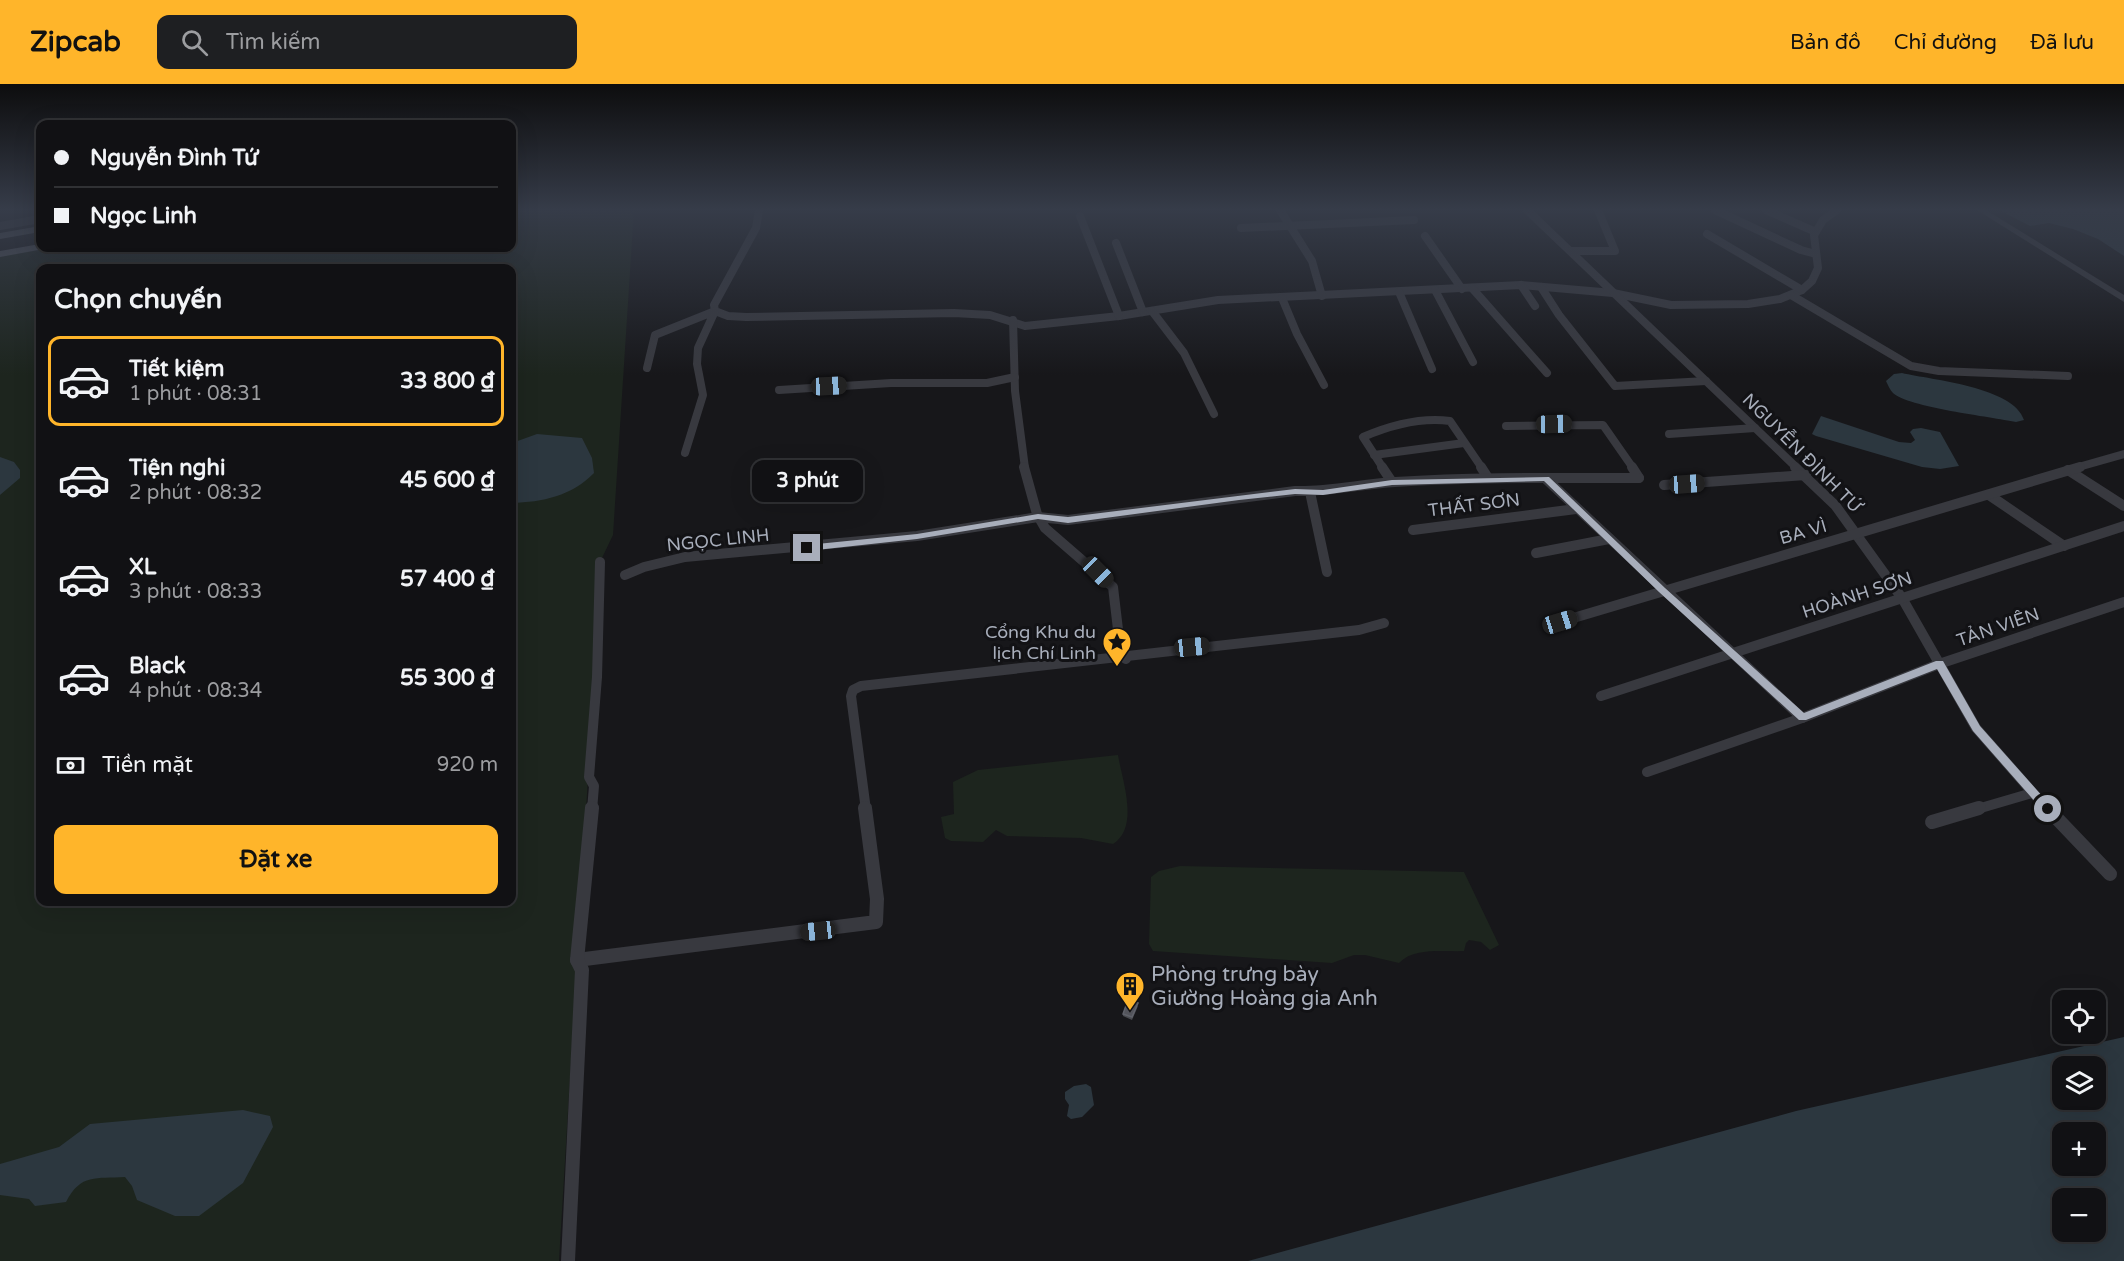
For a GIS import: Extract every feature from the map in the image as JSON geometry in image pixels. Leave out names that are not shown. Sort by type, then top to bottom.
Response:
[{"type":"street","points":[[685,453],[703,396],[703,383],[698,371],[702,330],[715,311],[714,305],[736,265]]},
{"type":"street","points":[[1099,265],[1119,316]]},
{"type":"street","points":[[1125,265],[1143,312]]},
{"type":"street","points":[[1313,265],[1322,296]]},
{"type":"street","points":[[1445,265],[1462,289]]},
{"type":"street","name":"NGUYỄN ĐÌNH TỨ","points":[[1585,265],[1835,505],[1902,598],[1976,728],[2032,793],[2110,874]]},
{"type":"street","points":[[1759,265],[1802,290]]},
{"type":"street","points":[[647,368],[655,335],[715,311],[728,316],[746,317],[954,313],[1012,320],[1025,326],[1119,316],[1218,300],[1521,285],[1613,293],[1651,303],[1695,307],[1748,304],[1780,299],[1802,290],[1812,281],[1818,265]]},
{"type":"street","points":[[2069,265],[2124,299]]},
{"type":"street","points":[[1521,285],[1535,306]]},
{"type":"street","points":[[1541,287],[1559,315],[1615,386],[1706,381]]},
{"type":"street","points":[[1472,288],[1547,373]]},
{"type":"street","points":[[1435,290],[1462,337],[1473,362]]},
{"type":"street","points":[[1400,292],[1432,369]]},
{"type":"street","points":[[1791,295],[1911,366],[1939,371],[2068,376]]},
{"type":"street","points":[[1282,298],[1297,334],[1324,385]]},
{"type":"street","points":[[1152,311],[1184,353],[1214,414]]},
{"type":"street","points":[[1012,320],[1014,377],[1022,458],[1038,517],[1045,528],[1113,587],[1123,657]]},
{"type":"street","points":[[779,390],[891,383],[987,383],[1014,377]]},
{"type":"street","points":[[1392,482],[1363,437],[1375,432],[1437,418],[1450,421],[1488,478]]},
{"type":"street","name":"NGỌC LINH","points":[[625,575],[644,567],[685,557],[917,537],[1038,517],[1068,520],[1239,497],[1365,488],[1392,482],[1488,478],[1639,478],[1603,425],[1506,426]]},
{"type":"street","points":[[1669,435],[1755,428]]},
{"type":"street","points":[[1374,455],[1464,443]]},
{"type":"street","name":"BA VÌ","points":[[1560,622],[2124,454]]},
{"type":"street","points":[[2068,470],[2124,506]]},
{"type":"street","points":[[1664,485],[1806,475]]},
{"type":"street","points":[[1546,479],[1662,590],[1802,718]]},
{"type":"street","points":[[1310,492],[1327,572]]},
{"type":"street","points":[[1989,495],[2064,546]]},
{"type":"street","name":"THẤT SƠN","points":[[1413,530],[1576,509]]},
{"type":"street","name":"HOÀNH SƠN","points":[[1601,696],[2124,526]]},
{"type":"street","points":[[1536,553],[1609,539]]},
{"type":"street","points":[[568,1261],[582,970],[577,960],[594,786],[589,777],[597,677],[600,561]]},
{"type":"street","name":"TẢN VIÊN","points":[[1647,772],[1802,718],[1939,664],[2124,602]]},
{"type":"street","points":[[577,960],[876,922],[877,899],[851,696],[853,690],[870,684],[960,677],[1359,630],[1384,623]]},
{"type":"street","points":[[1932,822],[2032,793]]},
{"type":"shaded area","points":[[0,265],[36,265],[36,906],[516,906],[516,265],[630,265],[613,535],[601,560],[559,1261],[0,1261]]},
{"type":"shaded area","points":[[1902,373],[1989,392],[2017,409],[2024,420],[2016,422],[1951,411],[1901,398],[1893,393],[1886,381],[1894,374]]},
{"type":"shaded area","points":[[1821,416],[1899,442],[1911,443],[1915,440],[1910,432],[1913,429],[1921,428],[1940,432],[1959,466],[1940,469],[1922,467],[1816,436],[1812,434]]},
{"type":"shaded area","points":[[537,434],[582,438],[592,458],[594,473],[576,487],[556,496],[516,503],[516,442]]},
{"type":"shaded area","points":[[0,457],[14,462],[20,470],[20,478],[0,495]]},
{"type":"shaded area","points":[[1118,755],[1128,815],[1121,836],[1113,844],[1081,838],[1007,836],[996,830],[983,842],[951,841],[945,838],[941,817],[954,814],[953,782],[978,770]]},
{"type":"shaded area","points":[[1180,866],[1464,872],[1499,945],[1490,950],[1481,942],[1469,940],[1464,951],[1421,952],[1399,963],[1365,955],[1354,955],[1332,963],[1153,951],[1149,944],[1151,877],[1159,871]]},
{"type":"shaded area","points":[[2124,1037],[2124,1261],[1248,1261],[1796,1111],[2093,1044],[2106,1044],[2106,1041]]},
{"type":"shaded area","points":[[1086,1084],[1091,1087],[1094,1105],[1082,1117],[1071,1119],[1067,1116],[1069,1105],[1065,1099],[1065,1092],[1074,1086]]},
{"type":"shaded area","points":[[243,1110],[270,1116],[273,1127],[243,1183],[199,1216],[175,1216],[137,1200],[132,1186],[125,1177],[90,1179],[77,1186],[66,1202],[35,1206],[29,1199],[0,1195],[0,1164],[59,1147],[90,1124]]},
{"type":"building","name":"Phòng trưng bày Giường Hoàng gia Anh","points":[[1128,1000],[1138,1003],[1132,1017],[1123,1014]]},
{"type":"place","name":"Cổng Khu du lịch Chí Linh","points":[[1117,668]]},
{"type":"place","name":"Phòng trưng bày Giường Hoàng gia Anh","points":[[1130,1012]]},
{"type":"route","points":[[807,548],[917,537],[1038,517],[1068,520],[1136,509],[1295,491],[1323,492],[1365,488],[1392,482],[1546,479],[1662,590],[1802,718],[1939,664],[1976,728],[2048,809]]}]
